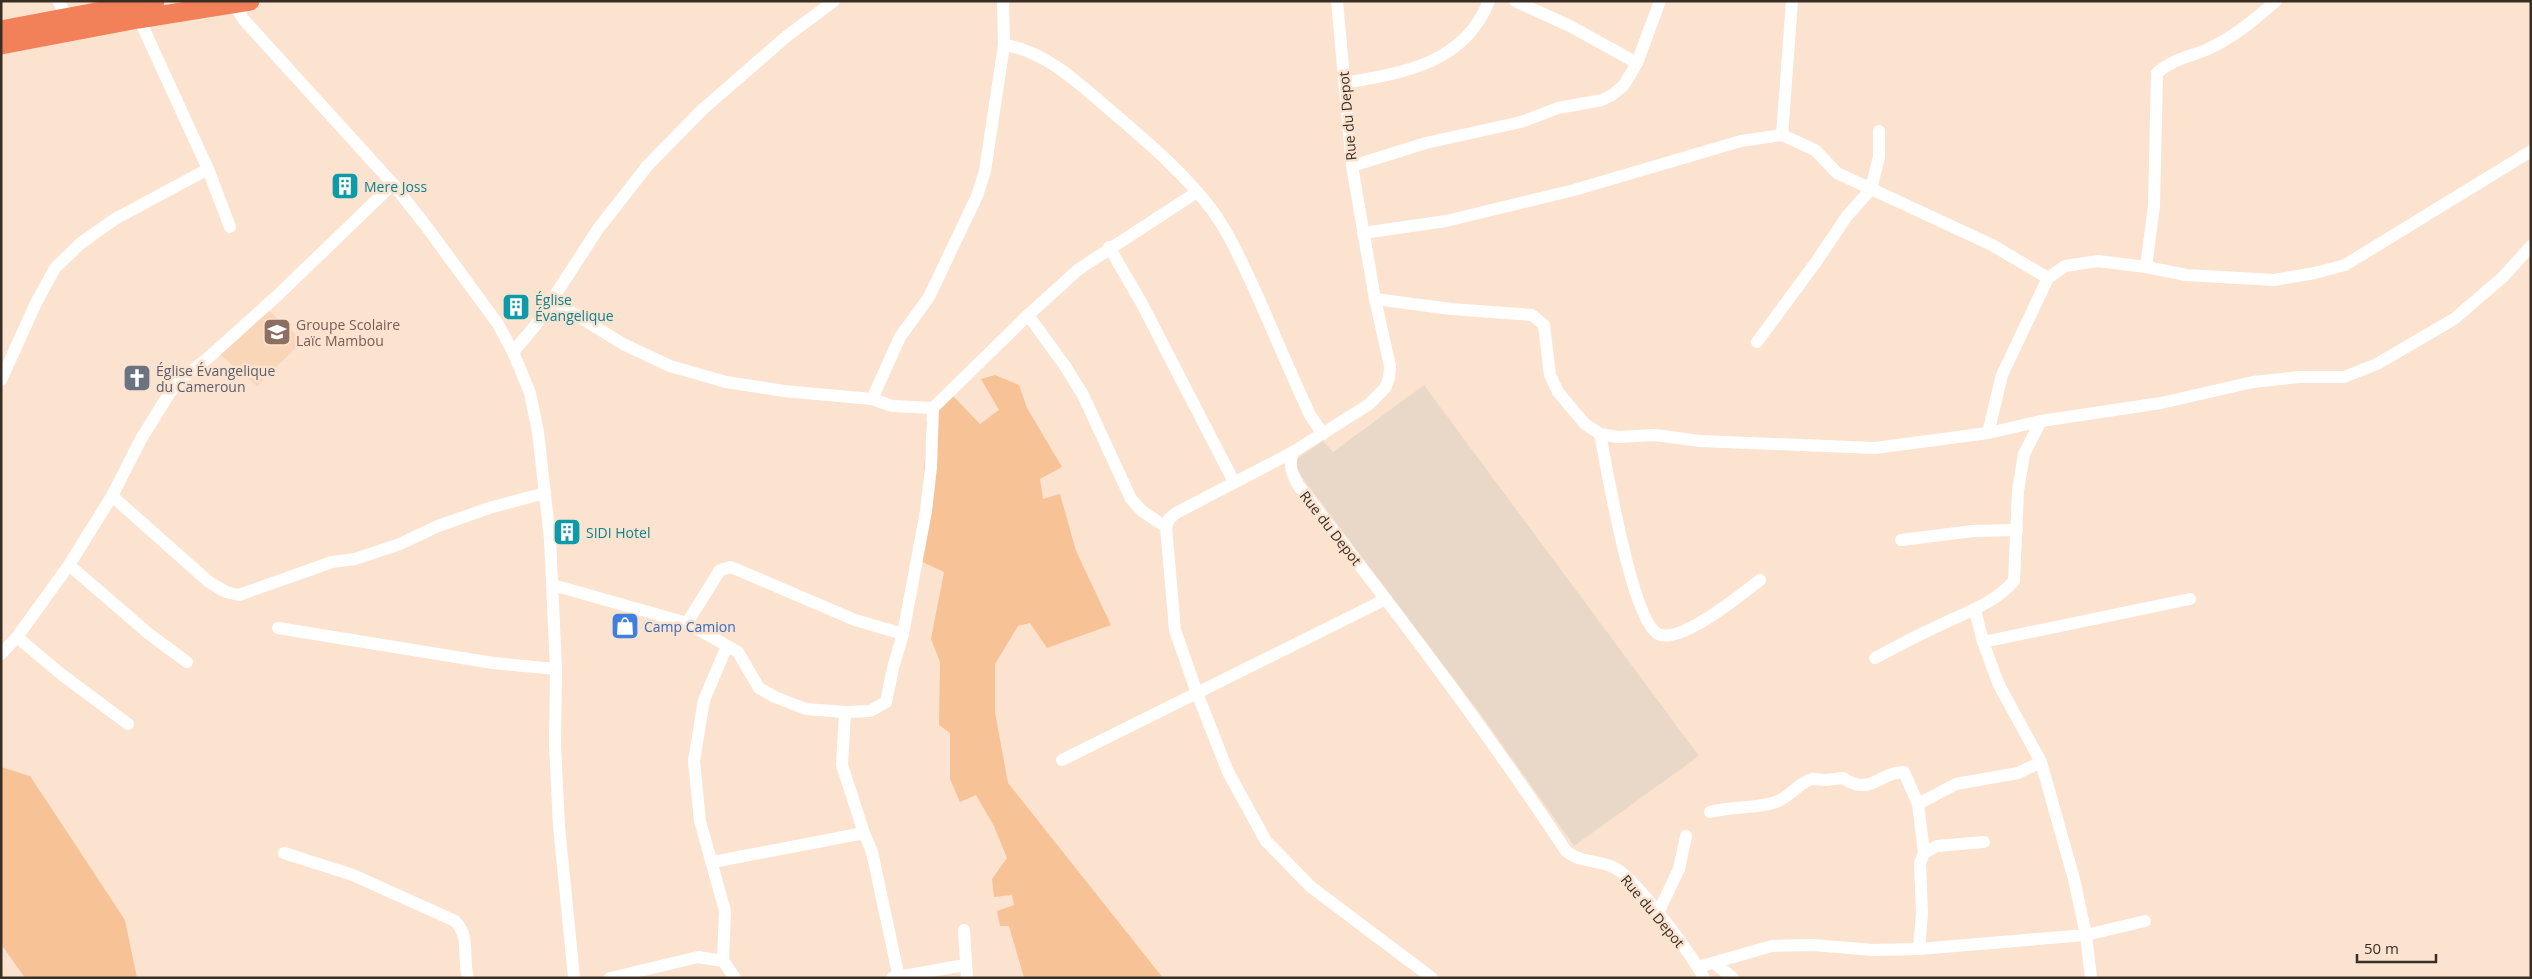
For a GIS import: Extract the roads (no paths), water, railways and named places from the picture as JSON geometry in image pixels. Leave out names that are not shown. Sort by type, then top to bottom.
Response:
[{"type":"highway","points":[[1,45],[156,1]]},
{"type":"highway","points":[[1,30],[136,8],[238,2]]},
{"type":"street","points":[[58,1],[68,18]]},
{"type":"street","points":[[514,352],[552,300],[598,229],[648,165],[703,109],[787,36],[834,1]]},
{"type":"street","points":[[872,398],[900,337],[929,297],[978,196],[985,171],[1004,45],[1003,1]]},
{"type":"street","name":"Rue du Depot","points":[[1337,1],[1352,166],[1375,299],[1390,366],[1389,378],[1385,388],[1368,405],[1293,452],[1290,461],[1291,470],[1298,484],[1386,598],[1516,776],[1566,851],[1574,858],[1613,867],[1621,872],[1658,912],[1701,972]]},
{"type":"street","points":[[1344,83],[1392,75],[1423,65],[1449,53],[1468,36],[1482,17],[1489,1]]},
{"type":"street","points":[[1515,1],[1570,26],[1636,63]]},
{"type":"street","points":[[1352,166],[1426,143],[1521,122],[1558,108],[1602,100],[1612,95],[1624,84],[1636,63],[1660,1]]},
{"type":"street","points":[[1782,134],[1792,1]]},
{"type":"street","points":[[2146,267],[2154,206],[2157,73],[2168,64],[2206,49],[2245,29],[2276,1]]},
{"type":"street","points":[[238,2],[244,20],[394,184],[498,324],[514,352],[530,393],[538,432],[553,585],[556,669],[555,745],[559,817],[573,975]]},
{"type":"street","points":[[136,8],[208,170],[230,227]]},
{"type":"street","points":[[1004,45],[1021,48],[1046,59],[1084,88],[1158,152],[1213,211],[1238,252],[1310,415],[1323,434]]},
{"type":"street","points":[[1757,342],[1816,262],[1847,216],[1871,189],[1879,157],[1879,131]]},
{"type":"street","points":[[1363,233],[1446,221],[1574,190],[1741,141],[1782,134],[1815,150],[1837,173],[1992,245],[2048,278]]},
{"type":"street","points":[[1988,433],[2002,375],[2048,278],[2065,266],[2098,261],[2146,267],[2186,275],[2274,280],[2315,273],[2345,265],[2531,151]]},
{"type":"street","points":[[1,380],[36,303],[55,268],[81,243],[115,219],[208,170]]},
{"type":"street","points":[[1,654],[17,637],[69,565],[112,496],[141,439],[169,394],[181,379],[208,358],[279,294],[394,184]]},
{"type":"street","points":[[552,300],[623,344],[670,366],[726,382],[784,391],[872,398],[892,406],[933,408],[941,404],[1028,316],[1079,269],[1109,247],[1197,192]]},
{"type":"street","points":[[1375,299],[1451,309],[1532,315],[1538,318],[1544,326],[1550,375],[1558,392],[1585,424],[1600,434],[1618,437],[1655,435],[1700,441],[1875,448],[1988,433],[2041,421],[2161,403],[2253,382],[2299,376],[2344,377],[2377,364],[2454,319],[2503,277],[2531,246]]},
{"type":"street","points":[[1109,247],[1141,302],[1234,482]]},
{"type":"street","points":[[1028,316],[1065,366],[1083,395],[1130,498],[1142,511],[1166,527]]},
{"type":"street","points":[[553,585],[687,623],[738,652],[759,688],[775,697],[806,708],[845,712],[870,711],[886,702],[903,634],[926,511],[931,467],[933,408]]},
{"type":"street","points":[[1875,658],[1933,628],[1975,610],[2006,590],[2014,582],[2018,492],[2024,454],[2041,421]]},
{"type":"street","points":[[1600,434],[1628,572],[1649,625],[1656,633],[1663,636],[1682,631],[1708,618],[1760,580]]},
{"type":"street","points":[[1293,452],[1176,513],[1169,519],[1166,527],[1175,630],[1228,772],[1266,841],[1310,887],[1432,978]]},
{"type":"street","points":[[112,496],[209,582],[226,592],[240,595],[332,562],[355,559],[400,544],[438,526],[489,508],[545,493]]},
{"type":"street","points":[[1901,540],[1973,531],[2017,530]]},
{"type":"street","points":[[69,565],[150,634],[187,662]]},
{"type":"street","points":[[687,623],[720,570],[731,567],[856,620],[903,634]]},
{"type":"street","points":[[1062,760],[1386,598]]},
{"type":"street","points":[[1982,642],[2190,599]]},
{"type":"street","points":[[1975,610],[1982,642],[1999,685],[2041,762],[2074,879],[2086,935],[2091,978]]},
{"type":"street","points":[[278,628],[493,663],[556,669]]},
{"type":"street","points":[[17,637],[61,674],[128,724]]},
{"type":"street","points":[[727,646],[704,700],[694,761],[700,821],[725,910],[723,961],[735,978]]},
{"type":"street","points":[[845,712],[842,765],[872,852],[896,977],[965,965]]},
{"type":"street","points":[[1918,804],[1956,784],[2018,773],[2041,762]]},
{"type":"street","points":[[1710,812],[1730,806],[1765,805],[1778,801],[1812,778],[1826,780],[1843,778],[1852,784],[1869,786],[1904,772],[1907,775],[1918,804],[1924,853],[1920,863],[1922,912],[1920,949]]},
{"type":"street","points":[[712,862],[864,833]]},
{"type":"street","points":[[1658,912],[1679,869],[1686,836]]},
{"type":"street","points":[[1924,853],[1937,846],[1984,842]]},
{"type":"street","points":[[284,853],[353,875],[456,921],[462,927],[466,942],[465,967],[468,978]]},
{"type":"street","points":[[1701,972],[1714,963],[1772,946],[1920,949],[2086,935],[2146,921]]},
{"type":"street","points":[[964,930],[967,978]]},
{"type":"street","points":[[610,978],[698,957],[723,961]]},
{"type":"street","points":[[1714,963],[1733,978]]},
{"type":"place","name":"Mere Joss","points":[[345,186]]},
{"type":"place","name":"Église Évangelique","points":[[516,307]]},
{"type":"place","name":"Groupe Scolaire Laïc Mambou","points":[[277,332]]},
{"type":"place","name":"Église Évangelique du Cameroun","points":[[137,378]]},
{"type":"place","name":"SIDI Hotel","points":[[567,532]]},
{"type":"place","name":"Camp Camion","points":[[625,626]]}]
